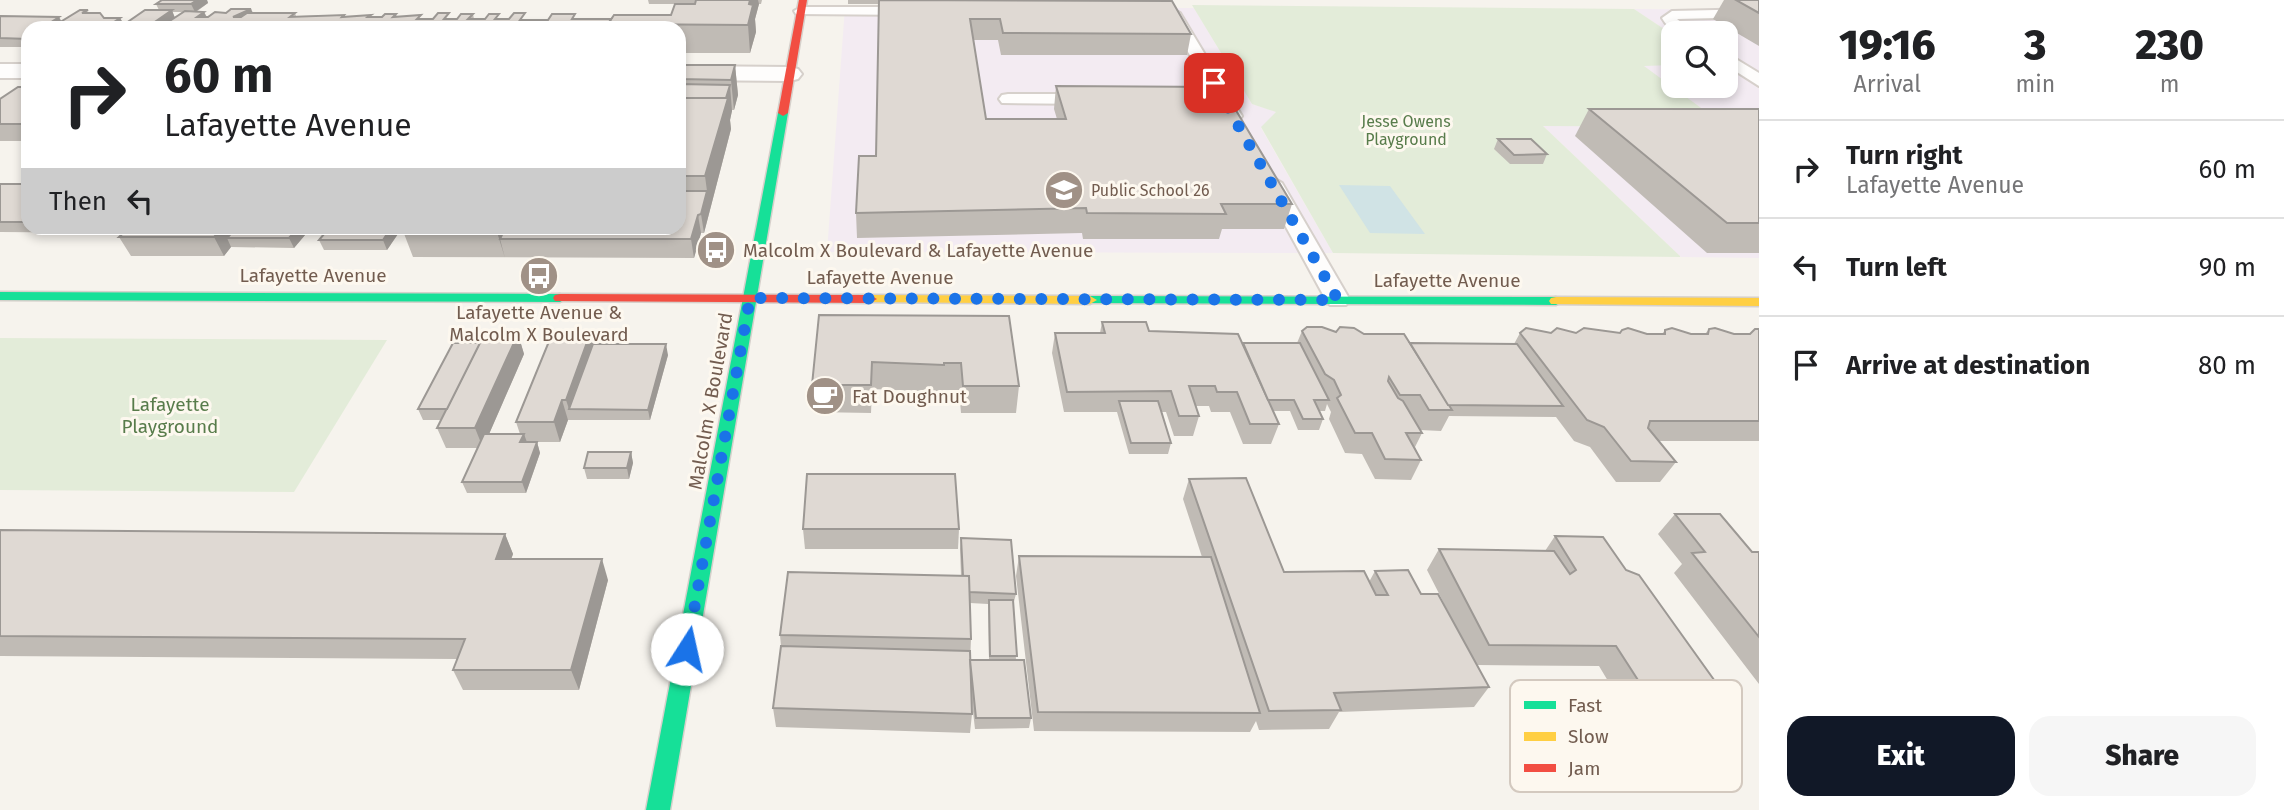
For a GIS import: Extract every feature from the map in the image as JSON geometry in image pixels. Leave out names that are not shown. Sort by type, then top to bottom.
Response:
[{"type":"street","name":"Malcolm X Boulevard","points":[[658,810],[802,5]]},
{"type":"street","points":[[0,71],[21,71]]},
{"type":"street","points":[[686,73],[790,74]]},
{"type":"street","name":"Lafayette Avenue","points":[[0,296],[1759,302]]},
{"type":"lane","points":[[802,5],[877,11],[931,11]]},
{"type":"lane","points":[[1166,13],[1240,128]]},
{"type":"lane","points":[[1671,21],[1669,18],[1672,15],[1759,13]]},
{"type":"lane","points":[[1738,66],[1759,81]]},
{"type":"lane","points":[[1008,99],[1102,99]]},
{"type":"lane","points":[[1196,99],[1223,99]]},
{"type":"lane","points":[[1259,162],[1338,300]]},
{"type":"shaded area","name":"Public School 26","points":[[845,7],[1194,8],[1252,104],[1277,112],[1261,128],[1333,253],[827,252]]},
{"type":"shaded area","points":[[1634,9],[1759,10],[1759,258],[1681,257],[1542,125],[1725,127],[1686,98],[1738,98],[1738,21],[1661,21],[1661,27]]},
{"type":"shaded area","points":[[1642,65],[1661,65],[1661,79]]},
{"type":"shaded area","points":[[1339,185],[1390,186],[1425,234],[1370,233]]},
{"type":"green space","name":"Jesse Owens Playground","points":[[1192,5],[1634,9],[1661,27],[1661,65],[1644,66],[1661,78],[1661,98],[1688,98],[1727,127],[1543,126],[1681,257],[1333,253],[1261,127],[1276,112],[1252,104]]},
{"type":"green space","name":"Lafayette Playground","points":[[0,338],[387,340],[294,492],[0,490]]},
{"type":"building","points":[[162,0],[197,0],[191,4],[156,4]]},
{"type":"building","points":[[696,0],[750,0],[749,4],[753,5],[748,25],[686,25],[686,21],[610,21],[614,15],[671,15],[675,4],[695,4]]},
{"type":"building","points":[[879,0],[1172,1],[1191,34],[1003,33],[1000,19],[970,19],[986,119],[1066,119],[1056,86],[1222,87],[1292,204],[1221,204],[1226,214],[1087,213],[1086,208],[856,213],[859,156],[876,156]]},
{"type":"building","points":[[1736,0],[1759,0],[1759,13]]},
{"type":"building","points":[[231,9],[251,9],[233,17],[241,17],[247,13],[295,13],[290,17],[421,15],[417,19],[433,19],[438,13],[449,13],[444,19],[457,19],[461,14],[473,14],[468,19],[485,19],[489,14],[499,14],[495,19],[509,19],[514,13],[525,13],[520,20],[548,20],[552,14],[575,14],[572,19],[611,19],[610,21],[170,21],[185,11],[204,12],[197,17],[208,17],[215,12],[226,13]]},
{"type":"building","points":[[80,10],[88,10],[82,13],[100,13],[104,18],[120,18],[116,21],[62,21]]},
{"type":"building","points":[[145,10],[172,10],[156,21],[129,21]]},
{"type":"building","points":[[0,16],[59,17],[53,21],[21,21],[21,39],[0,38]]},
{"type":"building","points":[[686,65],[735,65],[731,80],[686,79]]},
{"type":"building","points":[[686,84],[730,85],[726,98],[686,98]]},
{"type":"building","points":[[21,87],[21,124],[0,124],[0,99]]},
{"type":"building","points":[[686,98],[728,98],[705,176],[686,176]]},
{"type":"building","points":[[1589,109],[1759,109],[1759,223],[1727,223]]},
{"type":"building","points":[[1498,139],[1531,139],[1547,154],[1514,155]]},
{"type":"building","points":[[0,184],[21,184],[21,222],[0,222]]},
{"type":"building","points":[[686,191],[707,191],[691,239],[500,239],[502,235],[686,235]]},
{"type":"building","points":[[121,235],[216,235],[214,237],[119,237]]},
{"type":"building","points":[[230,235],[292,235],[289,238],[227,238]]},
{"type":"building","points":[[323,235],[386,235],[383,240],[319,240]]},
{"type":"building","points":[[819,315],[1009,316],[1019,386],[963,386],[961,363],[944,365],[872,362],[871,385],[812,385]]},
{"type":"building","points":[[1102,322],[1146,322],[1149,331],[1238,334],[1279,424],[1250,424],[1237,392],[1217,392],[1215,386],[1189,386],[1199,416],[1179,416],[1171,391],[1067,392],[1055,333],[1105,333]]},
{"type":"building","points":[[1307,327],[1322,327],[1336,332],[1340,327],[1354,328],[1364,334],[1404,334],[1452,410],[1429,410],[1420,395],[1400,395],[1389,377],[1388,381],[1398,398],[1403,401],[1422,433],[1406,433],[1421,460],[1385,459],[1372,433],[1355,433],[1337,398],[1341,395],[1334,380],[1325,374],[1302,331]]},
{"type":"building","points":[[1526,328],[1551,333],[1557,328],[1576,333],[1584,328],[1620,333],[1628,328],[1647,334],[1665,334],[1665,330],[1672,328],[1691,334],[1708,334],[1709,329],[1715,328],[1734,334],[1750,334],[1759,329],[1759,421],[1650,421],[1648,428],[1676,462],[1631,461],[1604,427],[1587,420],[1520,333]]},
{"type":"building","points":[[484,334],[518,334],[475,428],[437,428]]},
{"type":"building","points":[[552,334],[590,334],[566,400],[562,400],[554,422],[516,422]]},
{"type":"building","points":[[453,343],[480,343],[447,409],[418,409]]},
{"type":"building","points":[[1243,343],[1300,343],[1329,400],[1314,400],[1323,419],[1303,419],[1294,400],[1268,400]]},
{"type":"building","points":[[1410,343],[1517,344],[1563,406],[1448,405]]},
{"type":"building","points":[[593,344],[666,344],[648,410],[569,409]]},
{"type":"building","points":[[1119,401],[1158,401],[1171,443],[1131,443]]},
{"type":"building","points":[[484,434],[524,434],[520,442],[537,442],[522,482],[462,482]]},
{"type":"building","points":[[588,452],[631,452],[627,468],[584,468]]},
{"type":"building","points":[[807,474],[955,474],[959,529],[803,529]]},
{"type":"building","points":[[1246,478],[1284,572],[1364,571],[1376,595],[1388,595],[1375,571],[1408,570],[1421,594],[1438,594],[1489,687],[1334,693],[1341,710],[1269,711],[1189,479]]},
{"type":"building","points":[[1675,514],[1720,514],[1752,552],[1759,552],[1759,637],[1692,553],[1705,552]]},
{"type":"building","points":[[0,530],[505,534],[496,559],[602,559],[571,670],[453,670],[465,639],[0,636]]},
{"type":"building","points":[[1555,536],[1603,537],[1626,570],[1639,575],[1714,680],[1638,680],[1616,646],[1489,645],[1439,549],[1554,551],[1570,574],[1576,570]]},
{"type":"building","points":[[961,538],[1011,540],[1016,594],[969,592],[969,576],[963,576]]},
{"type":"building","points":[[1019,556],[1211,557],[1260,713],[1038,712]]},
{"type":"building","points":[[788,572],[969,576],[971,639],[780,635]]},
{"type":"building","points":[[989,600],[1013,600],[1017,656],[990,656]]},
{"type":"building","points":[[781,646],[970,651],[972,714],[773,708]]},
{"type":"building","points":[[970,660],[1024,660],[1031,718],[976,718]]},
{"type":"traffic: fast","points":[[658,810],[783,113]]},
{"type":"traffic: fast","points":[[0,296],[560,298]]},
{"type":"traffic: fast","points":[[1090,300],[1556,301]]},
{"type":"traffic: slow","points":[[870,299],[1090,300]]},
{"type":"traffic: slow","points":[[1556,301],[1759,302]]},
{"type":"traffic: jam","points":[[783,113],[803,0]]},
{"type":"traffic: jam","points":[[560,298],[870,299]]},
{"type":"place","name":"Public School 26","points":[[1064,190]]},
{"type":"place","name":"Malcolm X Boulevard & Lafayette Avenue","points":[[716,250]]},
{"type":"place","name":"Lafayette Avenue & Malcolm X Boulevard","points":[[539,276]]},
{"type":"place","name":"Fat Doughnut","points":[[825,396]]},
{"type":"route","points":[[687,649],[750,298],[1338,300],[1214,83]]}]
